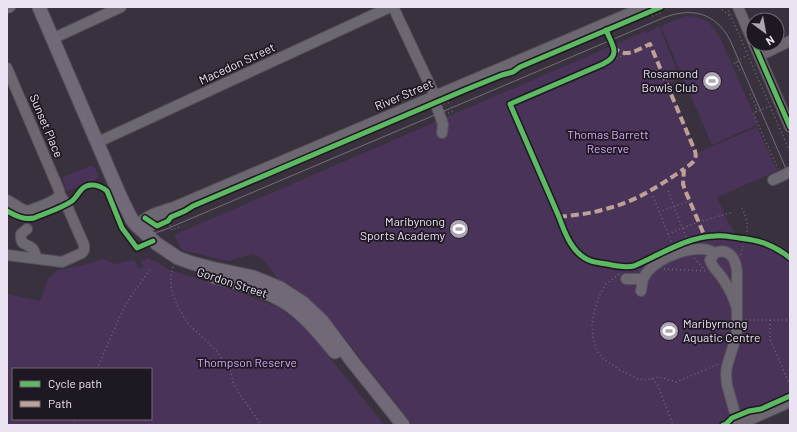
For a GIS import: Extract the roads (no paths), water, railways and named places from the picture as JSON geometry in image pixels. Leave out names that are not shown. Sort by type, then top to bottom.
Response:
[{"type":"main road","name":"Gordon Street","points":[[39,7],[96,143],[142,242],[152,252],[174,264],[260,290],[289,305],[318,331],[393,425]]},
{"type":"main road","name":"Gordon Street","points":[[137,231],[178,258],[192,263],[253,277],[269,283],[303,302],[322,321],[403,425]]},
{"type":"main road","points":[[253,277],[254,282],[260,290]]},
{"type":"street","points":[[52,39],[121,7]]},
{"type":"street","points":[[738,7],[745,24]]},
{"type":"street","points":[[392,8],[436,100],[443,124],[442,133]]},
{"type":"street","name":"Macedon Street","points":[[96,143],[392,8]]},
{"type":"street","name":"River Street","points":[[178,209],[149,216],[140,222],[137,231],[148,229],[153,223],[178,209],[645,10]]},
{"type":"street","points":[[759,56],[790,41]]},
{"type":"street","points":[[757,52],[790,127]]},
{"type":"street","name":"Sunset Place","points":[[7,68],[60,195],[84,245],[84,251],[80,255],[62,262],[37,259]]},
{"type":"street","points":[[7,200],[26,211],[54,200],[60,195]]},
{"type":"street","points":[[7,256],[37,259],[33,250],[21,242],[21,231]]},
{"type":"street","points":[[641,291],[643,279],[651,268],[672,256],[684,245],[715,253],[719,251],[731,255],[736,263],[737,272],[737,320],[736,337],[727,366],[726,380],[735,413],[743,424]]},
{"type":"street","points":[[715,253],[710,260],[731,292],[737,309]]},
{"type":"street","points":[[626,279],[643,279]]},
{"type":"street","points":[[743,424],[790,402]]},
{"type":"street","points":[[743,424],[790,409]]},
{"type":"tram line","points":[[37,7],[127,218],[134,227],[142,232],[153,233],[164,230],[663,18],[683,13],[701,14],[710,18],[717,23],[730,40],[790,178]]},
{"type":"place","name":"Rosamond Bowls Club","points":[[712,81]]},
{"type":"place","name":"Maribynong Sports Academy","points":[[459,229]]},
{"type":"place","name":"Maribyrnong Aquatic Centre","points":[[669,331]]},
{"type":"park label","name":"Thomas Barrett Reserve","points":[[608,142]]},
{"type":"park label","name":"Thompson Reserve","points":[[247,363]]}]
